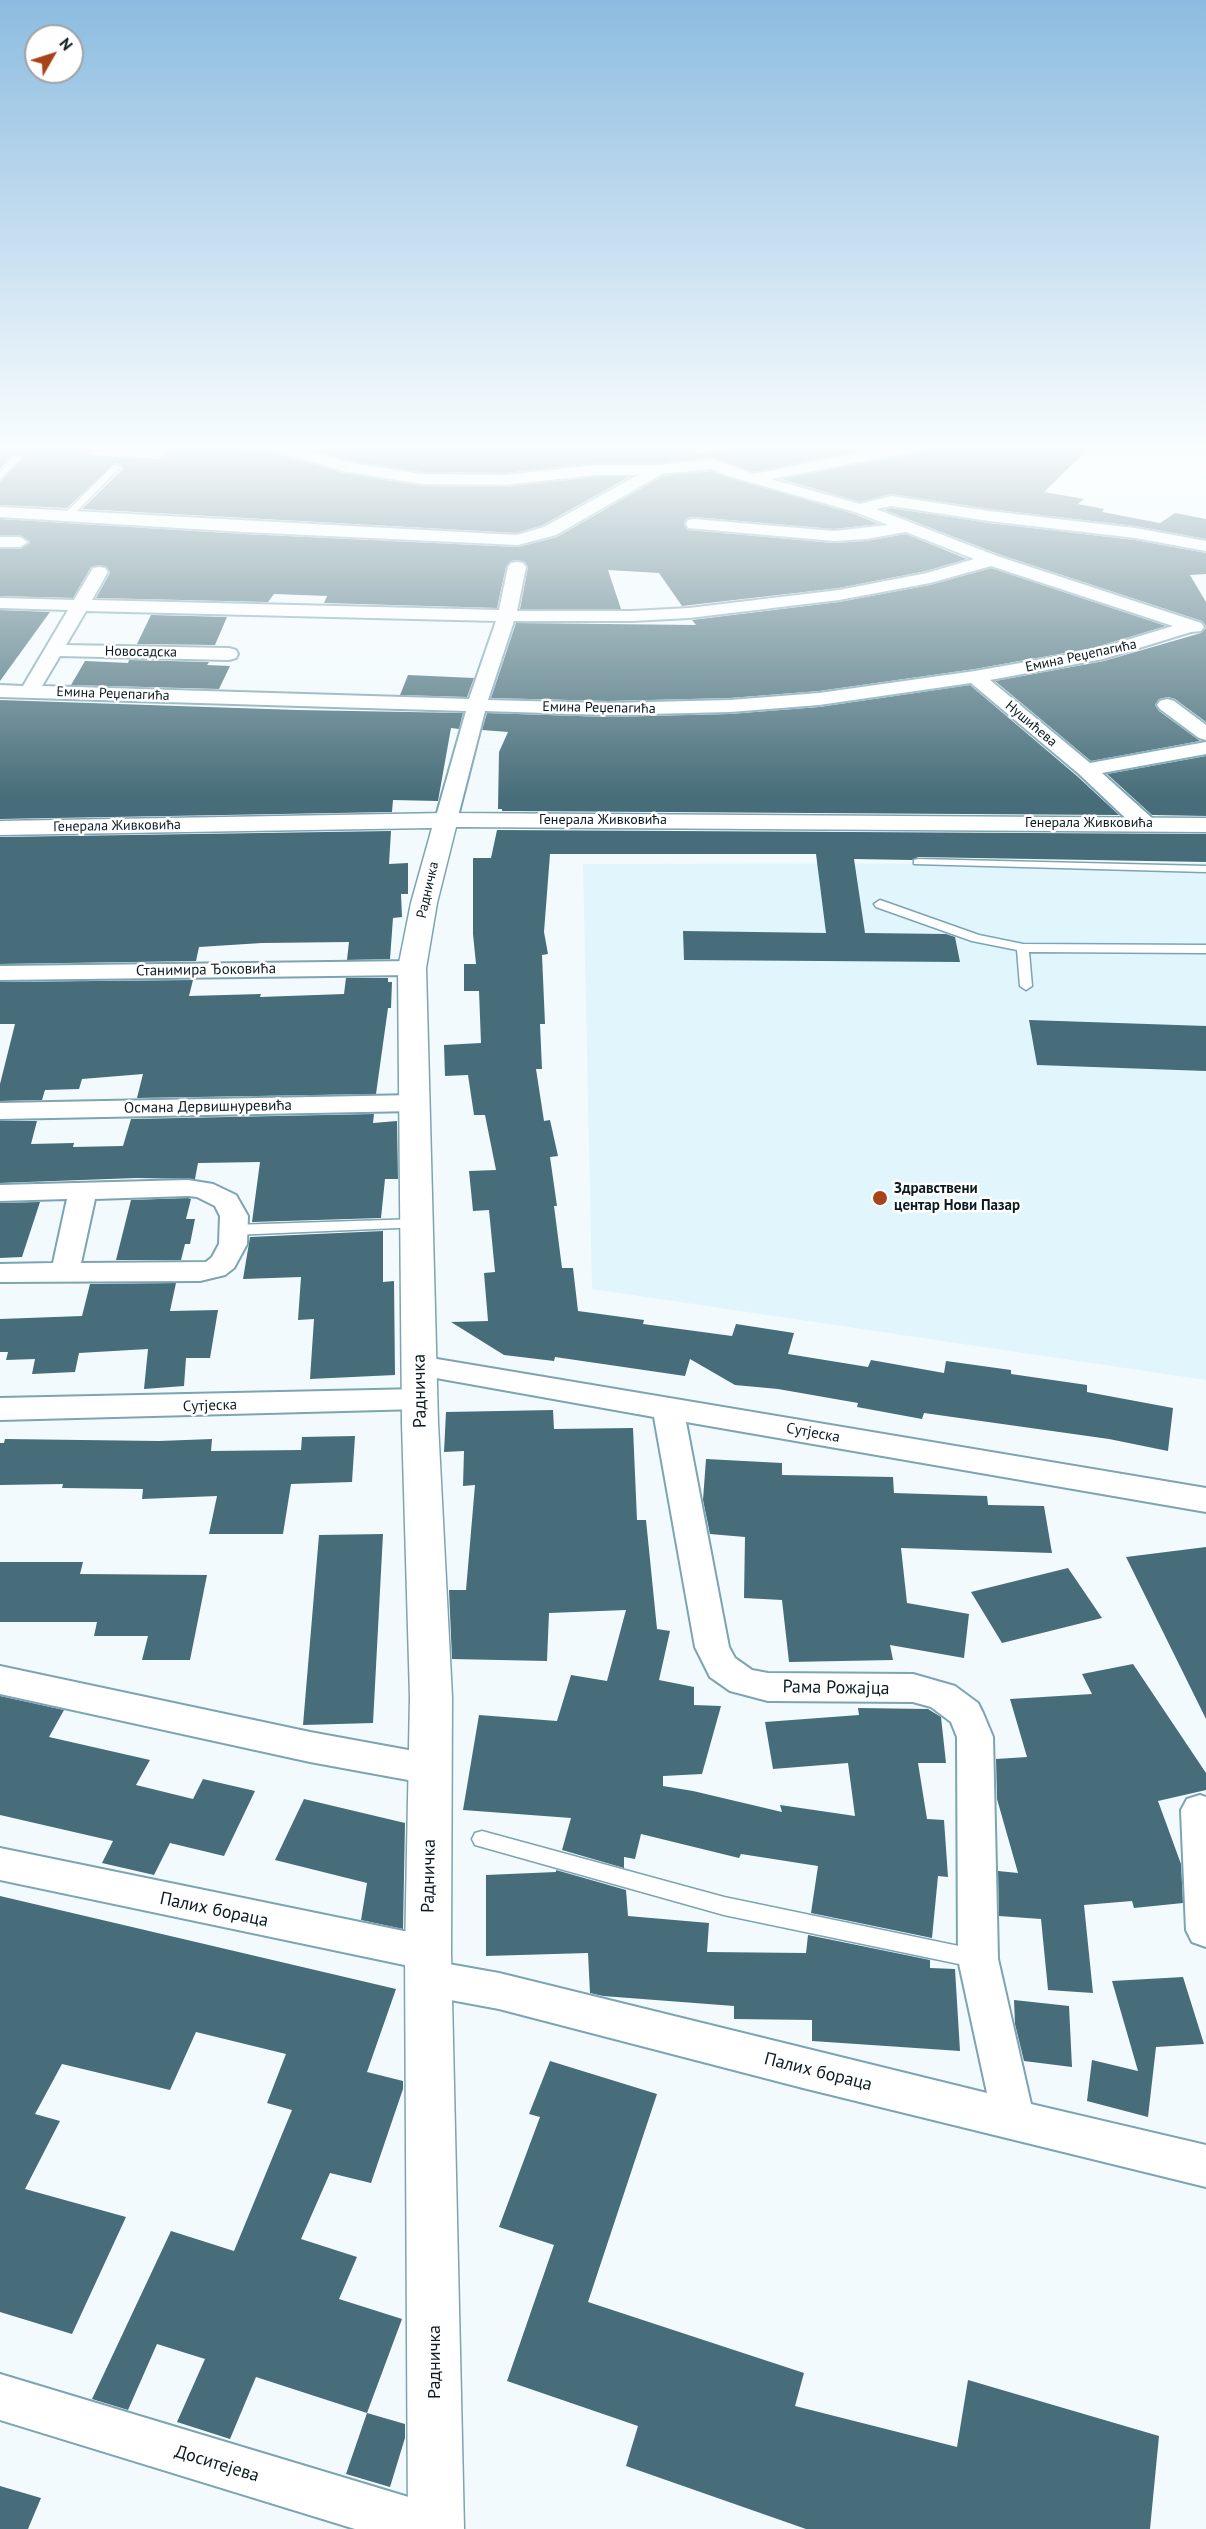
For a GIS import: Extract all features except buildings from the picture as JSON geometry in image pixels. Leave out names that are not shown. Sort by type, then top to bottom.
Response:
[{"type":"street","points":[[0,603],[507,616],[642,616],[781,602],[901,584],[953,573],[982,563]]},
{"type":"street","points":[[1000,563],[1198,628]]},
{"type":"street","name":"Радничка","points":[[436,2529],[429,1966],[430,1686],[419,1382],[412,968],[424,903],[477,705],[507,616],[517,567]]},
{"type":"street","points":[[30,691],[99,572]]},
{"type":"street","name":"Емина Реџепагића","points":[[0,691],[608,709],[730,706],[819,699],[975,677],[1096,655],[1198,628]]},
{"type":"street","name":"Новосадска","points":[[54,650],[229,654]]},
{"type":"street","name":"Нушићева","points":[[975,677],[1086,770],[1145,824]]},
{"type":"street","points":[[1167,705],[1206,734]]},
{"type":"street","points":[[1086,770],[1206,748]]},
{"type":"street","name":"Генерала Живковића","points":[[0,828],[446,820],[1206,825]]},
{"type":"street","name":"Станимира Ђоковића","points":[[0,973],[412,968]]},
{"type":"street","name":"Османа Дервишнуревића","points":[[0,1111],[415,1103]]},
{"type":"street","points":[[0,1193],[172,1187],[203,1190],[226,1201],[234,1216],[233,1244],[230,1253],[215,1269],[200,1272],[0,1273]]},
{"type":"street","points":[[65,1272],[83,1191]]},
{"type":"street","name":"Сутјеска","points":[[0,1409],[188,1406],[419,1382],[668,1408],[1206,1500]]},
{"type":"street","name":"Рама Рожајца","points":[[668,1408],[712,1647],[722,1667],[742,1681],[768,1687],[913,1688],[942,1696],[965,1713],[975,1737],[978,1959],[1013,2118]]},
{"type":"street","points":[[0,1680],[298,1745],[430,1769]]},
{"type":"street","points":[[1200,1810],[1206,1930]]},
{"type":"street","name":"Палих бораца","points":[[0,1864],[429,1966],[499,1991],[802,2069],[1206,2166]]},
{"type":"street","name":"Доситејева","points":[[0,2397],[436,2529]]},
{"type":"lane","points":[[918,862],[1206,869]]},
{"type":"lane","points":[[880,904],[976,938],[1023,948],[1206,950]]},
{"type":"lane","points":[[1023,948],[1026,986]]},
{"type":"lane","points":[[234,1230],[417,1224]]},
{"type":"lane","points":[[482,1839],[724,1906],[978,1959]]},
{"type":"shaded area","name":"Здравствени центар Нови Пазар","points":[[1206,863],[1206,1380],[592,1289],[583,864]]},
{"type":"place","name":"Здравствени центар Нови Пазар","points":[[880,1198]]}]
